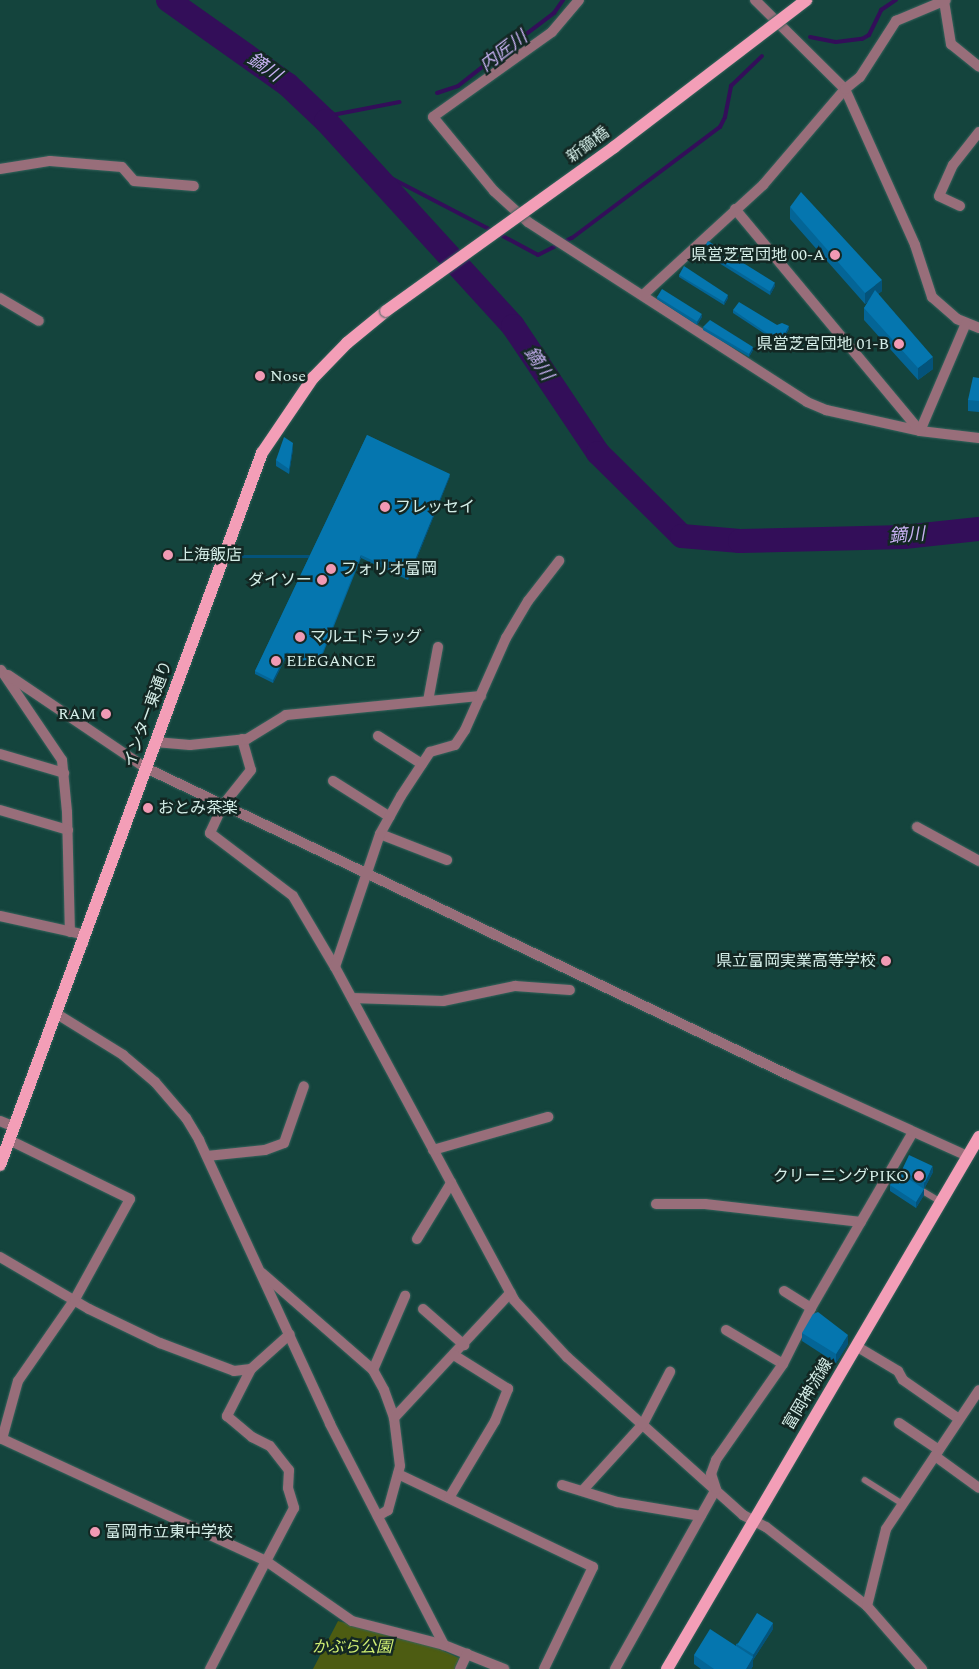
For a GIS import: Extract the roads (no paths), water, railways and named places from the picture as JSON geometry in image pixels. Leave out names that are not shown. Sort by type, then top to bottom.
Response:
[{"type":"main road","name":"新鏑橋","points":[[386,312],[614,146],[806,0]]},
{"type":"main road","name":"インター東通り","points":[[0,1165],[83,944],[155,742],[262,453],[313,378],[347,343],[386,312]]},
{"type":"main road","name":"富岡神流線","points":[[667,1669],[751,1522],[979,1137]]},
{"type":"street","points":[[579,0],[552,32],[433,117],[494,191],[528,222],[554,236],[807,402],[826,410],[920,431],[979,438]]},
{"type":"street","points":[[755,0],[845,89],[914,244],[932,297],[966,323],[979,328]]},
{"type":"street","points":[[643,295],[763,185],[845,89],[860,77],[896,21],[945,1],[951,44],[979,67]]},
{"type":"street","points":[[960,206],[939,196],[953,165],[979,132]]},
{"type":"street","points":[[0,169],[50,161],[122,167],[134,181],[194,186]]},
{"type":"street","points":[[735,209],[920,431]]},
{"type":"street","points":[[0,298],[38,321]]},
{"type":"street","points":[[920,431],[966,323]]},
{"type":"street","points":[[335,966],[380,834],[430,752],[455,745],[481,696],[506,638],[528,601],[559,561]]},
{"type":"street","points":[[428,701],[438,647]]},
{"type":"street","points":[[1,670],[146,768],[967,1156]]},
{"type":"street","points":[[1,670],[62,760],[68,830],[70,932]]},
{"type":"street","points":[[155,742],[190,745],[242,739],[286,715],[481,696]]},
{"type":"street","points":[[378,736],[422,764]]},
{"type":"street","points":[[242,739],[252,770],[223,805],[210,832],[292,896],[335,966],[510,1293],[533,1323],[567,1358],[751,1522],[766,1527],[867,1606],[922,1669]]},
{"type":"street","points":[[0,754],[64,772]]},
{"type":"street","points":[[333,781],[390,817]]},
{"type":"street","points":[[0,810],[68,830]]},
{"type":"street","points":[[917,827],[979,861]]},
{"type":"street","points":[[380,834],[446,860]]},
{"type":"street","points":[[0,916],[82,934],[83,944]]},
{"type":"street","points":[[352,998],[443,1001],[515,986],[570,990]]},
{"type":"street","points":[[57,1014],[123,1055],[155,1082],[186,1118],[207,1156],[330,1424],[444,1645]]},
{"type":"street","points":[[207,1156],[265,1150],[284,1143],[304,1086]]},
{"type":"street","points":[[433,1150],[548,1117]]},
{"type":"street","points":[[0,1121],[15,1127]]},
{"type":"street","points":[[614,1669],[716,1490],[711,1474],[716,1460],[783,1364],[811,1308],[913,1132]]},
{"type":"street","points":[[10,1140],[130,1199],[75,1300],[18,1381],[1,1438],[266,1562],[352,1621],[444,1645],[504,1669]]},
{"type":"street","points":[[417,1238],[451,1183]]},
{"type":"street","points":[[656,1204],[705,1204],[861,1222]]},
{"type":"street","points":[[0,1257],[75,1300],[160,1343],[234,1371],[251,1369]]},
{"type":"street","points":[[262,1274],[373,1370],[394,1418],[398,1474],[388,1510],[378,1516]]},
{"type":"street","points":[[784,1291],[811,1308]]},
{"type":"street","points":[[394,1418],[464,1345],[510,1293]]},
{"type":"street","points":[[373,1370],[405,1296]]},
{"type":"street","points":[[423,1309],[464,1345]]},
{"type":"street","points":[[726,1330],[783,1364]]},
{"type":"street","points":[[210,1669],[294,1508],[288,1488],[289,1470],[270,1446],[252,1436],[227,1416],[251,1369],[290,1334]]},
{"type":"street","points":[[856,1346],[898,1371],[903,1380],[959,1419]]},
{"type":"street","points":[[448,1498],[495,1421],[508,1389],[454,1355]]},
{"type":"street","points":[[583,1490],[643,1424],[670,1372]]},
{"type":"street","points":[[867,1606],[886,1529],[979,1390]]},
{"type":"street","points":[[899,1423],[979,1488]]},
{"type":"street","points":[[398,1474],[593,1567],[544,1669]]},
{"type":"street","points":[[562,1484],[617,1502],[701,1516]]},
{"type":"street","points":[[460,1669],[467,1654]]},
{"type":"lane","points":[[890,1172],[941,1202]]},
{"type":"lane","points":[[865,1480],[903,1504]]},
{"type":"waterway","name":"鏑川","points":[[168,0],[288,85],[326,121],[513,326],[598,453],[682,536],[740,541],[904,537],[979,529]]},
{"type":"waterway","name":"内匠川","points":[[437,93],[458,86],[554,13],[563,0]]},
{"type":"waterway","points":[[810,37],[836,42],[862,39],[869,35],[881,10],[896,0]]},
{"type":"waterway","points":[[499,234],[538,255],[572,238],[720,127],[725,117],[731,86],[762,56]]},
{"type":"waterway","name":"内匠川","points":[[322,117],[400,102]]},
{"type":"waterway","points":[[366,165],[493,231]]},
{"type":"place","name":"県営芝宮団地 00-A","points":[[835,255]]},
{"type":"place","name":"県営芝宮団地 01-B","points":[[899,344]]},
{"type":"place","name":"Nose","points":[[260,376]]},
{"type":"place","name":"フレッセイ","points":[[385,507]]},
{"type":"place","name":"上海飯店","points":[[168,555]]},
{"type":"place","name":"フォリオ富岡","points":[[331,569]]},
{"type":"place","name":"ダイソー","points":[[322,580]]},
{"type":"place","name":"マルエドラッグ","points":[[300,637]]},
{"type":"place","name":"ELEGANCE","points":[[276,661]]},
{"type":"place","name":"RAM","points":[[106,714]]},
{"type":"place","name":"おとみ茶楽","points":[[148,808]]},
{"type":"place","name":"県立富岡実業高等学校","points":[[886,961]]},
{"type":"place","name":"クリーニングPIKO","points":[[919,1176]]},
{"type":"place","name":"富岡市立東中学校","points":[[95,1532]]},
{"type":"park label","name":"かぶら公園","points":[[352,1647]]}]
